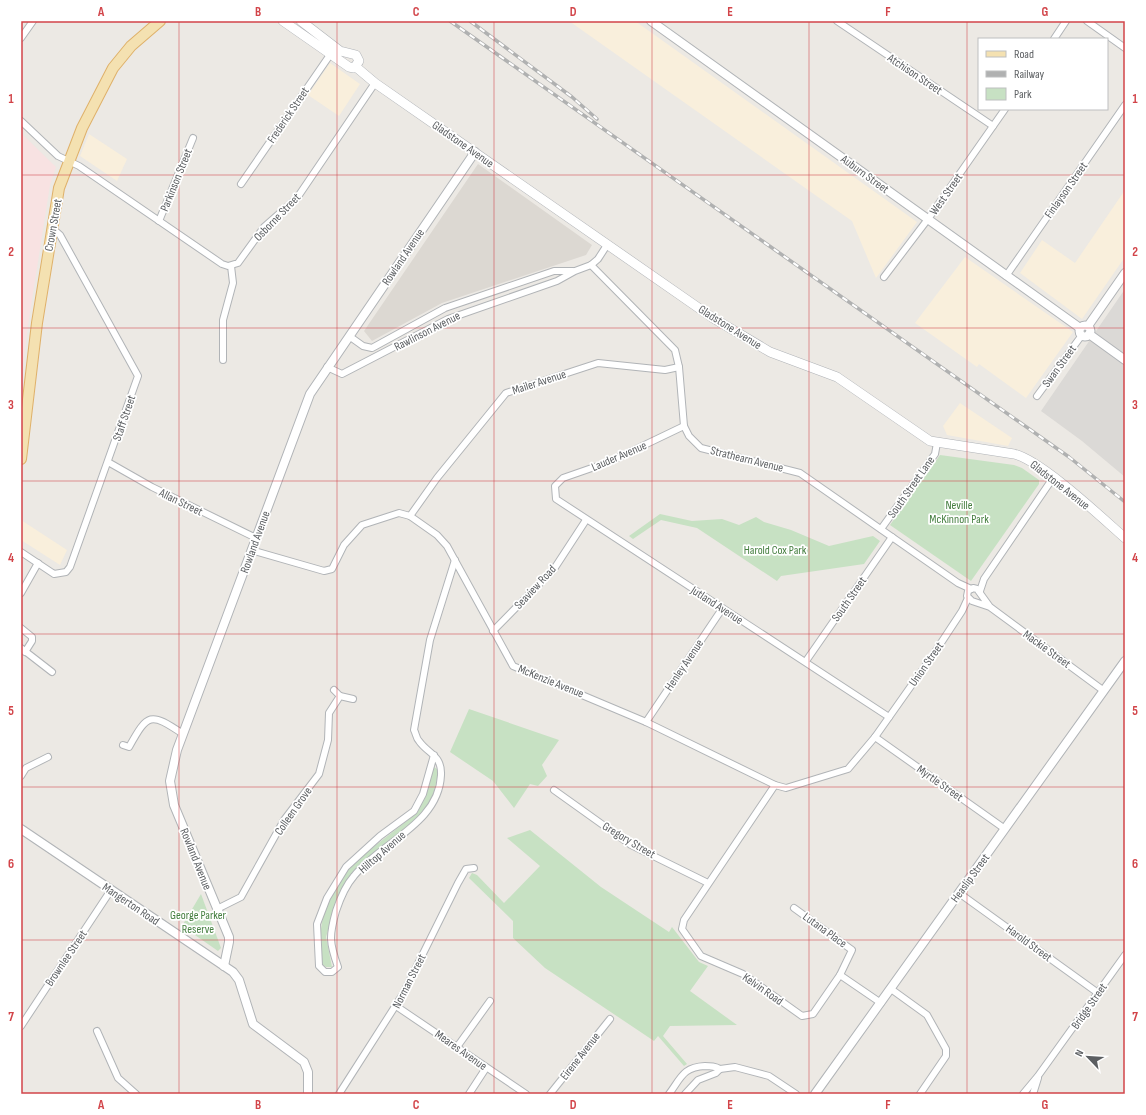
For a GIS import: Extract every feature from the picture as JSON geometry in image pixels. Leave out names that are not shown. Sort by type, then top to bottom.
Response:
[{"type":"main road","name":"Crown Street","points":[[21,459],[24,402],[58,195],[69,161],[84,123],[113,68],[131,46],[160,21]]},
{"type":"main road","points":[[283,21],[333,51],[355,54],[358,57],[359,64],[356,67],[350,68],[346,65],[333,51],[301,21]]},
{"type":"main road","points":[[346,65],[345,60],[348,54]]},
{"type":"main road","name":"Gladstone Avenue","points":[[356,67],[375,83],[713,318],[770,352],[837,377],[922,436],[937,443],[1019,456],[1029,460],[1125,538]]},
{"type":"street","points":[[21,38],[33,21]]},
{"type":"street","name":"Auburn Street","points":[[651,21],[1125,360]]},
{"type":"street","name":"Atchison Street","points":[[837,21],[993,126]]},
{"type":"street","points":[[1055,38],[1066,21]]},
{"type":"street","points":[[1087,21],[1125,48]]},
{"type":"street","name":"Frederick Street","points":[[242,184],[333,51]]},
{"type":"street","name":"Osborne Street","points":[[231,266],[238,264],[264,227],[297,198],[375,83]]},
{"type":"street","name":"Finlayson Street","points":[[1006,276],[1125,105]]},
{"type":"street","name":"West Street","points":[[884,277],[928,219],[1004,110]]},
{"type":"street","points":[[21,121],[52,151],[222,264],[231,266],[233,283],[223,320],[223,360]]},
{"type":"street","name":"Parkinson Street","points":[[159,221],[193,138]]},
{"type":"street","name":"Rowland Avenue","points":[[224,966],[229,937],[179,818],[171,790],[171,772],[183,734],[307,401],[327,367],[475,152]]},
{"type":"street","name":"Staff Street","points":[[21,552],[50,572],[58,574],[66,572],[70,567],[138,376],[60,236],[52,228]]},
{"type":"street","points":[[591,265],[598,259],[607,245]]},
{"type":"street","name":"Rawlinson Avenue","points":[[327,367],[342,374],[448,319],[557,281],[575,270],[591,265]]},
{"type":"street","name":"Strathearn Avenue","points":[[591,265],[675,350],[679,367],[684,426],[688,436],[701,448],[800,473],[958,583],[976,591]]},
{"type":"street","name":"Rawlinson Avenue","points":[[349,336],[363,346],[372,348],[445,308],[554,271],[575,270]]},
{"type":"street","name":"Swan Street","points":[[1037,396],[1085,331],[1125,273]]},
{"type":"street","name":"Mailer Avenue","points":[[410,516],[437,478],[506,393],[598,363],[665,370],[679,367]]},
{"type":"street","name":"Lauder Avenue","points":[[555,486],[563,478],[609,462],[684,426]]},
{"type":"street","name":"South Street Lane","points":[[881,529],[935,454],[937,443]]},
{"type":"street","name":"Allan Street","points":[[108,462],[152,487],[256,538]]},
{"type":"street","points":[[990,607],[976,591],[1053,478]]},
{"type":"street","name":"Jutland Avenue","points":[[555,486],[556,499],[586,520],[722,609],[806,661],[889,717]]},
{"type":"street","points":[[251,550],[324,571],[332,569],[344,545],[362,525],[399,513],[410,516]]},
{"type":"street","name":"McKenzie Avenue","points":[[410,516],[437,535],[455,560],[513,666],[646,722],[775,785],[786,788],[848,769],[889,717]]},
{"type":"street","name":"Seaview Road","points":[[493,631],[554,568],[586,520]]},
{"type":"street","name":"South Street","points":[[806,661],[892,537]]},
{"type":"street","name":"Hilltop Avenue","points":[[434,755],[423,794],[414,811],[380,836],[346,866],[327,898],[317,924],[319,966],[325,972],[332,972],[338,967],[331,950],[330,933],[339,902],[354,876],[427,814],[436,795],[441,775],[439,759],[418,741],[414,730],[430,640],[455,560]]},
{"type":"street","points":[[21,593],[38,563]]},
{"type":"street","name":"Strathearn Avenue","points":[[958,583],[968,596]]},
{"type":"street","name":"Union Street","points":[[889,717],[962,611],[968,596],[976,591],[979,599],[962,611]]},
{"type":"street","points":[[968,596],[975,601],[990,607]]},
{"type":"street","name":"Mackie Street","points":[[990,607],[1104,691]]},
{"type":"street","name":"Henley Avenue","points":[[646,722],[722,609]]},
{"type":"street","points":[[21,628],[32,637],[32,641],[23,650],[52,672]]},
{"type":"street","name":"Heaslip Street","points":[[815,1094],[1125,661]]},
{"type":"street","points":[[334,690],[340,696],[353,699]]},
{"type":"street","name":"Colleen Grove","points":[[217,909],[240,897],[284,820],[319,774],[328,740],[329,713],[340,696]]},
{"type":"street","points":[[123,745],[129,747],[144,723],[154,719],[162,720],[183,734]]},
{"type":"street","name":"Myrtle Street","points":[[874,737],[1005,829]]},
{"type":"street","points":[[21,776],[26,768],[48,757]]},
{"type":"street","name":"Kelvin Road","points":[[775,785],[684,920],[682,929],[701,956],[743,974],[802,1016],[813,1014],[840,975]]},
{"type":"street","name":"Gregory Street","points":[[554,790],[631,845],[708,883]]},
{"type":"street","name":"Mangerton Road","points":[[21,829],[237,976],[255,1027],[304,1062],[308,1072],[308,1094]]},
{"type":"street","name":"Norman Street","points":[[339,1094],[396,1006],[466,869],[474,868]]},
{"type":"street","name":"Brownlee Street","points":[[21,1026],[111,890]]},
{"type":"street","name":"Harold Street","points":[[960,893],[1098,992]]},
{"type":"street","name":"Lutana Place","points":[[794,908],[852,950],[840,975]]},
{"type":"street","name":"Bridge Street","points":[[1023,1094],[1038,1076],[1125,955]]},
{"type":"street","points":[[840,975],[881,1003]]},
{"type":"street","points":[[891,989],[927,1015],[946,1049],[946,1056],[920,1094]]},
{"type":"street","points":[[457,1047],[490,1001]]},
{"type":"street","name":"Meares Avenue","points":[[396,1006],[526,1094]]},
{"type":"street","name":"Eirene Avenue","points":[[550,1094],[610,1018]]},
{"type":"street","points":[[97,1031],[118,1078],[136,1094]]},
{"type":"street","points":[[669,1094],[688,1069],[692,1067],[715,1066],[720,1069]]},
{"type":"street","points":[[685,1094],[698,1080],[716,1073],[720,1069],[735,1067],[769,1076],[796,1094]]},
{"type":"street","points":[[469,1094],[486,1068]]},
{"type":"street","name":"Bridge Street","points":[[1033,1094],[1038,1076]]},
{"type":"shaded area","points":[[569,21],[635,21],[917,222],[876,278],[852,221]]},
{"type":"shaded area","points":[[330,63],[360,84],[339,116],[308,95]]},
{"type":"shaded area","points":[[21,133],[56,167],[50,185],[21,380]]},
{"type":"shaded area","points":[[89,134],[127,159],[117,181],[80,156]]},
{"type":"shaded area","points":[[478,164],[592,245],[586,255],[442,303],[372,341],[364,331]]},
{"type":"shaded area","points":[[1125,190],[1125,257],[1082,319],[1020,273],[1042,240],[1075,263]]},
{"type":"shaded area","points":[[965,257],[1073,332],[1026,398],[979,364],[977,367],[915,323]]},
{"type":"shaded area","points":[[1125,289],[1125,477],[1082,441],[1041,411]]},
{"type":"shaded area","points":[[960,403],[1012,438],[1008,446],[947,435],[943,426]]},
{"type":"shaded area","points":[[21,520],[67,550],[60,565],[21,540]]},
{"type":"green space","name":"Neville McKinnon Park","points":[[940,455],[1014,465],[1022,468],[1039,480],[1039,484],[971,581],[890,525]]},
{"type":"green space","name":"Harold Cox Park","points":[[660,514],[692,521],[722,519],[739,525],[756,517],[764,522],[791,530],[829,546],[873,536],[880,541],[864,564],[781,576],[777,581],[697,528],[661,520],[633,539],[629,536]]},
{"type":"green space","points":[[469,709],[559,740],[542,765],[547,776],[538,786],[530,784],[514,808],[493,781],[450,752]]},
{"type":"green space","points":[[433,766],[438,770],[437,781],[433,795],[426,810],[348,878],[337,900],[326,937],[332,967],[326,967],[322,964],[321,929],[324,910],[349,866],[417,813],[425,797]]},
{"type":"green space","points":[[530,830],[601,887],[669,932],[672,927],[699,962],[708,966],[690,991],[737,1025],[670,1026],[663,1036],[687,1064],[684,1066],[658,1036],[654,1041],[545,968],[513,938],[513,921],[469,878],[472,873],[477,875],[504,903],[540,866],[507,838]]},
{"type":"green space","name":"George Parker Reserve","points":[[201,894],[221,948],[218,951],[182,926]]},
{"type":"railway","points":[[450,21],[1069,457],[1125,502]]},
{"type":"railway","points":[[470,21],[572,97],[597,119]]}]
